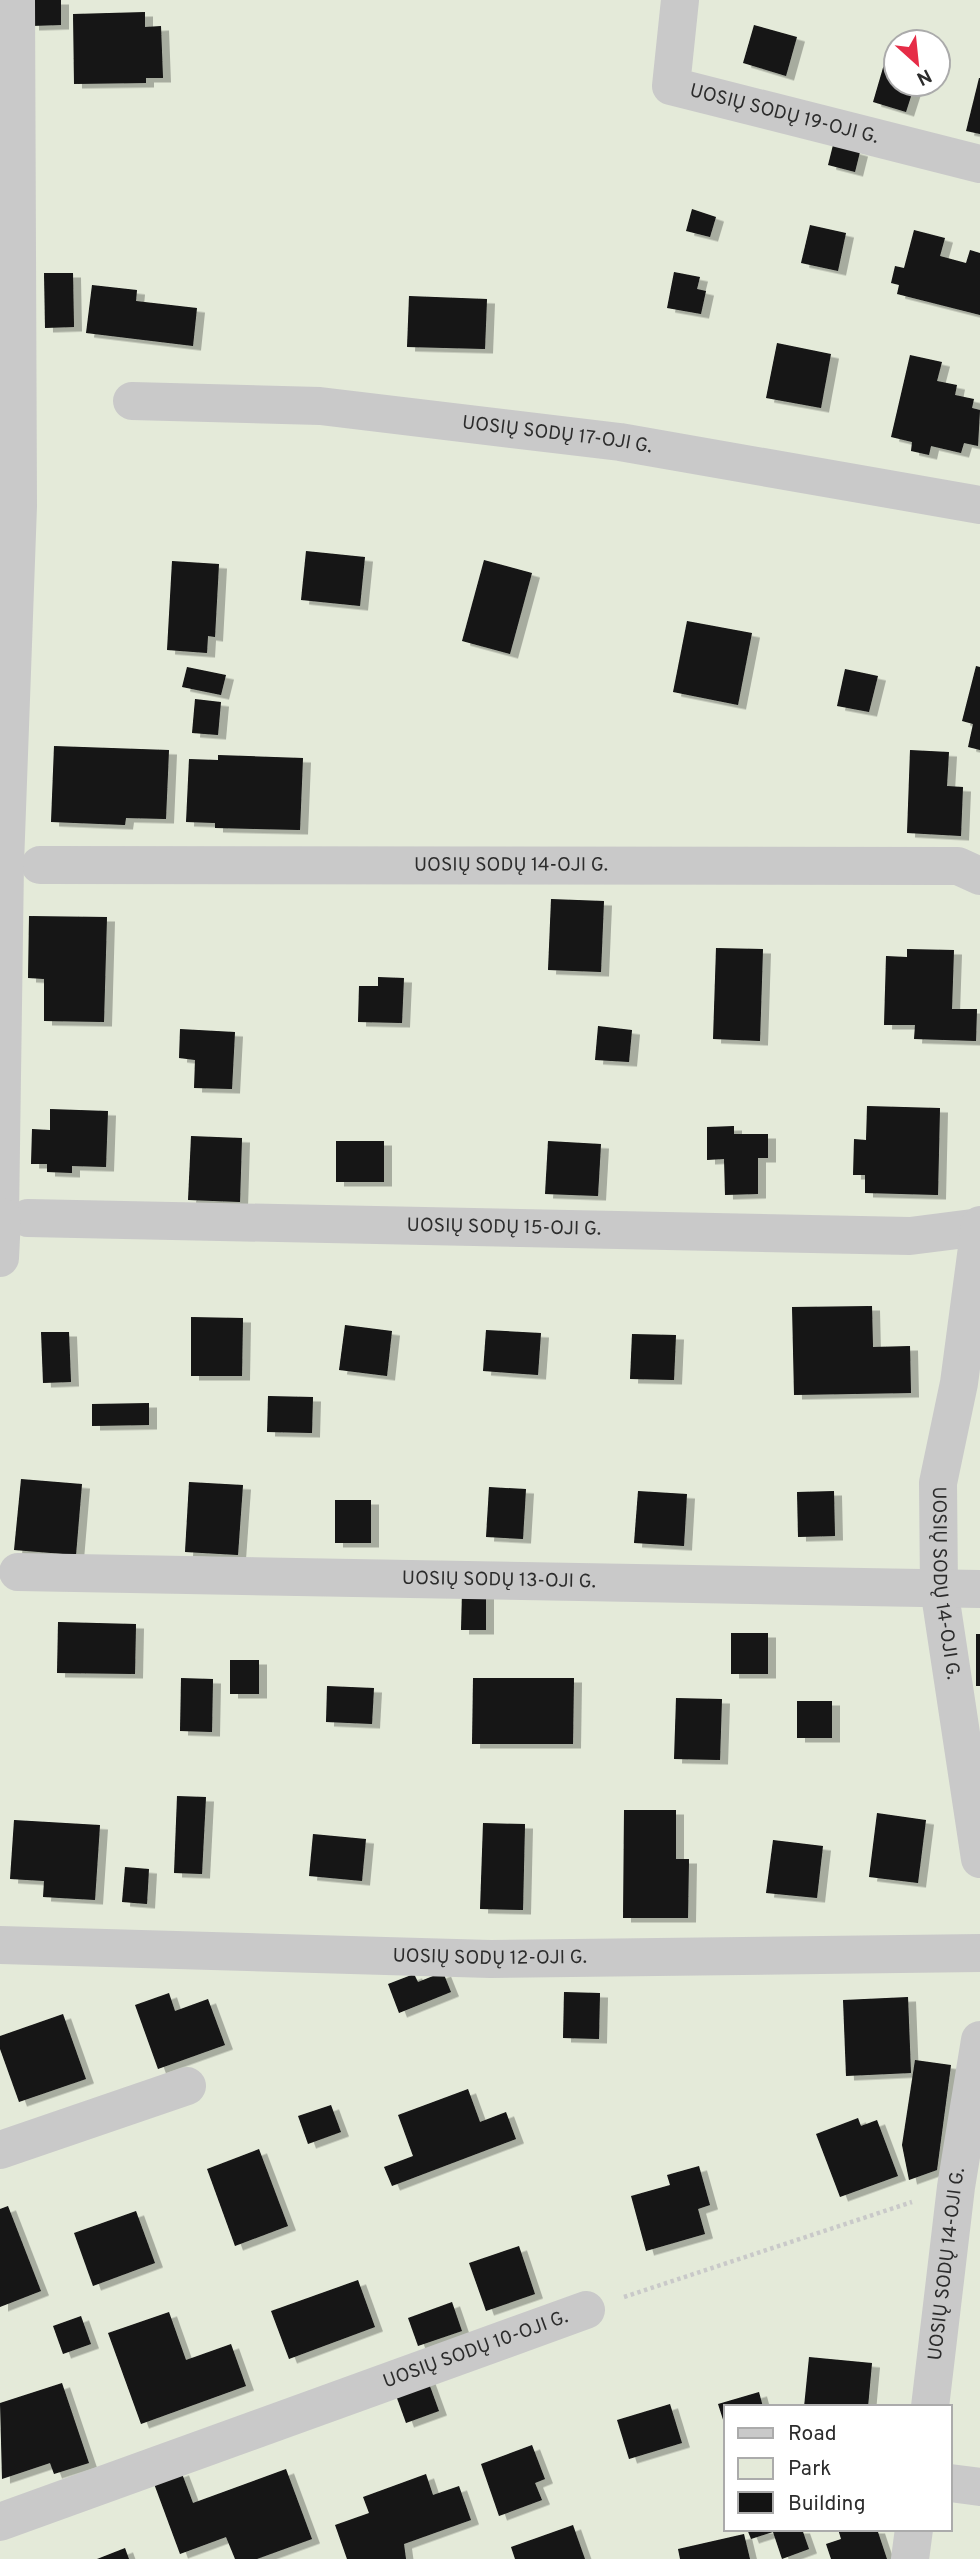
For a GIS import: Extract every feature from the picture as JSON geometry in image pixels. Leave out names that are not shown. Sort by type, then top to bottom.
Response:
[{"type":"street","points":[[0,1258],[10,1217],[15,864],[7,149],[16,0]]},
{"type":"street","name":"UOSIŲ SODŲ 19-OJI G.","points":[[680,0],[671,86],[980,164]]},
{"type":"street","name":"UOSIŲ SODŲ 17-OJI G.","points":[[132,401],[320,406],[620,442],[980,505]]},
{"type":"street","name":"UOSIŲ SODŲ 14-OJI G.","points":[[15,864],[958,866],[980,876]]},
{"type":"street","name":"UOSIŲ SODŲ 15-OJI G.","points":[[10,1217],[910,1236],[980,1226]]},
{"type":"street","name":"UOSIŲ SODŲ 14-OJI G.","points":[[980,1226],[959,1383],[938,1483],[939,1588],[980,1859]]},
{"type":"street","name":"UOSIŲ SODŲ 13-OJI G.","points":[[18,1572],[980,1589]]},
{"type":"street","name":"UOSIŲ SODŲ 12-OJI G.","points":[[0,1945],[491,1959],[980,1953]]},
{"type":"street","name":"UOSIŲ SODŲ 14-OJI G.","points":[[930,2405],[956,2188],[980,2040]]},
{"type":"street","points":[[0,2150],[187,2086]]},
{"type":"street","name":"UOSIŲ SODŲ 10-OJI G.","points":[[0,2522],[586,2310]]},
{"type":"street","points":[[952,2483],[980,2487]]},
{"type":"street","points":[[910,2559],[914,2531]]},
{"type":"path","name":"UOSIŲ SODŲ 10-OJI G.","points":[[586,2310],[956,2188]]},
{"type":"green space","points":[[0,0],[980,0],[980,2559],[0,2559]]},
{"type":"building","points":[[31,0],[61,0],[61,25],[31,26]]},
{"type":"building","points":[[145,12],[145,27],[161,26],[163,78],[146,78],[146,83],[74,84],[73,14]]},
{"type":"building","points":[[754,25],[797,37],[786,76],[743,63]]},
{"type":"building","points":[[882,71],[882,98],[910,98],[906,112],[873,102]]},
{"type":"building","points":[[980,78],[980,134],[966,131]]},
{"type":"building","points":[[833,145],[860,152],[855,172],[828,165]]},
{"type":"building","points":[[692,209],[716,217],[710,237],[686,231]]},
{"type":"building","points":[[810,225],[846,233],[838,271],[801,263]]},
{"type":"building","points":[[914,230],[945,238],[940,256],[966,263],[970,250],[980,253],[980,315],[897,294],[899,285],[891,283],[895,266],[904,268]]},
{"type":"building","points":[[674,272],[700,277],[697,289],[706,291],[701,314],[667,308]]},
{"type":"building","points":[[44,273],[73,273],[74,327],[45,328]]},
{"type":"building","points":[[92,285],[137,290],[136,301],[197,308],[193,346],[86,333]]},
{"type":"building","points":[[409,296],[487,299],[485,349],[407,347]]},
{"type":"building","points":[[777,343],[831,354],[821,408],[766,398]]},
{"type":"building","points":[[910,355],[942,362],[937,381],[957,385],[955,395],[974,399],[972,408],[980,410],[978,446],[964,443],[961,453],[931,446],[929,455],[911,451],[912,442],[891,437]]},
{"type":"building","points":[[306,551],[365,557],[360,606],[301,600]]},
{"type":"building","points":[[484,560],[532,573],[510,654],[462,641]]},
{"type":"building","points":[[172,561],[219,564],[215,637],[208,636],[207,653],[167,650]]},
{"type":"building","points":[[687,621],[752,633],[738,705],[673,692]]},
{"type":"building","points":[[976,666],[980,667],[980,750],[968,747],[973,724],[962,721]]},
{"type":"building","points":[[187,667],[226,675],[221,695],[182,687]]},
{"type":"building","points":[[845,669],[878,676],[869,712],[837,706]]},
{"type":"building","points":[[195,699],[221,702],[218,735],[192,733]]},
{"type":"building","points":[[54,746],[169,750],[166,819],[126,818],[125,825],[51,822]]},
{"type":"building","points":[[910,750],[949,752],[947,786],[963,787],[961,836],[907,833]]},
{"type":"building","points":[[218,755],[303,758],[300,830],[215,828],[215,823],[186,822],[189,759],[218,760]]},
{"type":"building","points":[[551,899],[604,901],[601,972],[548,970]]},
{"type":"building","points":[[29,916],[107,917],[104,1022],[44,1021],[44,979],[28,978]]},
{"type":"building","points":[[716,948],[763,949],[760,1041],[713,1039]]},
{"type":"building","points":[[907,949],[954,950],[952,1009],[977,1009],[976,1041],[914,1039],[915,1025],[884,1025],[886,956],[907,957]]},
{"type":"building","points":[[378,977],[404,978],[402,1023],[358,1022],[359,986],[378,986]]},
{"type":"building","points":[[598,1026],[632,1030],[629,1062],[595,1060]]},
{"type":"building","points":[[180,1029],[235,1032],[232,1089],[194,1088],[195,1060],[179,1058]]},
{"type":"building","points":[[867,1106],[940,1108],[938,1195],[865,1193],[865,1175],[853,1175],[854,1139],[866,1140]]},
{"type":"building","points":[[50,1109],[108,1111],[106,1167],[72,1166],[72,1173],[47,1172],[47,1164],[31,1164],[32,1129],[50,1130]]},
{"type":"building","points":[[734,1126],[734,1134],[768,1134],[768,1158],[758,1158],[758,1194],[725,1195],[724,1159],[707,1160],[707,1127]]},
{"type":"building","points":[[191,1136],[242,1138],[240,1202],[188,1200]]},
{"type":"building","points":[[336,1141],[384,1141],[384,1182],[336,1182]]},
{"type":"building","points":[[548,1141],[601,1144],[598,1196],[545,1194]]},
{"type":"building","points":[[872,1306],[873,1347],[910,1346],[911,1393],[794,1395],[792,1307]]},
{"type":"building","points":[[191,1317],[243,1318],[242,1376],[191,1376]]},
{"type":"building","points":[[345,1325],[392,1331],[387,1376],[339,1370]]},
{"type":"building","points":[[486,1330],[541,1333],[538,1375],[483,1371]]},
{"type":"building","points":[[41,1332],[69,1332],[71,1382],[43,1383]]},
{"type":"building","points":[[632,1334],[676,1335],[674,1380],[630,1379]]},
{"type":"building","points":[[268,1396],[313,1397],[312,1433],[267,1432]]},
{"type":"building","points":[[149,1403],[149,1425],[92,1426],[92,1404]]},
{"type":"building","points":[[21,1479],[82,1484],[76,1555],[14,1550]]},
{"type":"building","points":[[189,1482],[243,1485],[238,1555],[185,1552]]},
{"type":"building","points":[[489,1487],[526,1489],[523,1539],[486,1537]]},
{"type":"building","points":[[638,1491],[687,1494],[684,1546],[634,1543]]},
{"type":"building","points":[[834,1491],[835,1536],[798,1537],[797,1492]]},
{"type":"building","points":[[335,1500],[371,1500],[371,1543],[335,1543]]},
{"type":"building","points":[[462,1592],[486,1593],[486,1630],[461,1630]]},
{"type":"building","points":[[58,1622],[136,1624],[135,1674],[57,1673]]},
{"type":"building","points":[[731,1633],[768,1633],[768,1674],[731,1674]]},
{"type":"building","points":[[976,1634],[980,1634],[980,1686],[976,1686]]},
{"type":"building","points":[[230,1660],[259,1660],[259,1694],[230,1694]]},
{"type":"building","points":[[181,1678],[213,1679],[212,1732],[180,1731]]},
{"type":"building","points":[[473,1678],[574,1678],[573,1744],[472,1744]]},
{"type":"building","points":[[327,1686],[374,1688],[372,1724],[326,1722]]},
{"type":"building","points":[[676,1698],[722,1699],[720,1760],[674,1759]]},
{"type":"building","points":[[797,1701],[832,1701],[832,1738],[797,1738]]},
{"type":"building","points":[[177,1796],[206,1797],[202,1874],[174,1873]]},
{"type":"building","points":[[624,1810],[676,1810],[676,1859],[689,1859],[688,1918],[623,1918]]},
{"type":"building","points":[[877,1813],[926,1820],[918,1883],[869,1877]]},
{"type":"building","points":[[14,1820],[100,1825],[95,1900],[43,1897],[44,1881],[10,1879]]},
{"type":"building","points":[[483,1823],[525,1824],[523,1910],[480,1909]]},
{"type":"building","points":[[313,1834],[366,1839],[362,1881],[309,1876]]},
{"type":"building","points":[[773,1840],[823,1846],[817,1898],[766,1893]]},
{"type":"building","points":[[125,1867],[149,1869],[147,1904],[122,1902]]},
{"type":"building","points":[[443,1972],[451,1992],[399,2013],[388,1984],[414,1974],[418,1982]]},
{"type":"building","points":[[564,1992],[600,1993],[599,2039],[563,2038]]},
{"type":"building","points":[[169,1993],[175,2011],[208,1999],[225,2045],[158,2069],[135,2005]]},
{"type":"building","points":[[908,1997],[911,2073],[846,2076],[843,2000]]},
{"type":"building","points":[[63,2014],[86,2079],[19,2102],[0,2049],[0,2036]]},
{"type":"building","points":[[915,2060],[951,2065],[937,2170],[909,2180],[902,2145]]},
{"type":"building","points":[[468,2089],[480,2122],[506,2112],[516,2139],[392,2186],[384,2167],[413,2156],[398,2115]]},
{"type":"building","points":[[331,2105],[341,2132],[308,2144],[298,2116]]},
{"type":"building","points":[[858,2118],[861,2126],[877,2120],[898,2176],[840,2197],[816,2134]]},
{"type":"building","points":[[259,2149],[288,2226],[235,2246],[207,2169]]},
{"type":"building","points":[[699,2166],[710,2205],[698,2209],[705,2234],[646,2251],[631,2196],[670,2185],[667,2175]]},
{"type":"building","points":[[8,2206],[41,2291],[0,2307],[0,2209]]},
{"type":"building","points":[[136,2211],[155,2263],[93,2286],[74,2233]]},
{"type":"building","points":[[519,2246],[535,2294],[486,2311],[469,2263]]},
{"type":"building","points":[[358,2280],[375,2327],[289,2359],[271,2311]]},
{"type":"building","points":[[452,2302],[462,2331],[418,2346],[408,2318]]},
{"type":"building","points":[[169,2312],[186,2360],[231,2344],[246,2386],[141,2424],[108,2333]]},
{"type":"building","points":[[81,2316],[91,2344],[63,2354],[53,2326]]},
{"type":"building","points":[[809,2357],[872,2363],[868,2405],[804,2405]]},
{"type":"building","points":[[427,2378],[439,2411],[406,2423],[394,2390]]},
{"type":"building","points":[[62,2383],[89,2463],[54,2474],[50,2463],[2,2479],[0,2403]]},
{"type":"building","points":[[759,2392],[762,2405],[724,2405],[724,2423],[718,2404]]},
{"type":"building","points":[[670,2404],[682,2443],[629,2459],[617,2420]]},
{"type":"building","points":[[532,2445],[545,2479],[535,2483],[542,2500],[499,2516],[481,2464]]},
{"type":"building","points":[[286,2469],[312,2539],[257,2559],[235,2559],[226,2537],[180,2554],[153,2481],[181,2471],[193,2503]]},
{"type":"building","points":[[426,2474],[433,2495],[459,2486],[471,2520],[404,2544],[406,2559],[347,2559],[335,2525],[369,2513],[363,2497]]},
{"type":"building","points":[[573,2525],[585,2559],[515,2559],[511,2547]]},
{"type":"building","points":[[748,2531],[803,2531],[809,2549],[782,2559],[773,2532],[751,2539]]},
{"type":"building","points":[[839,2531],[878,2531],[887,2559],[831,2559],[826,2544],[841,2539]]},
{"type":"building","points":[[744,2534],[750,2559],[680,2559],[678,2549]]},
{"type":"building","points":[[125,2548],[129,2559],[97,2559]]}]
